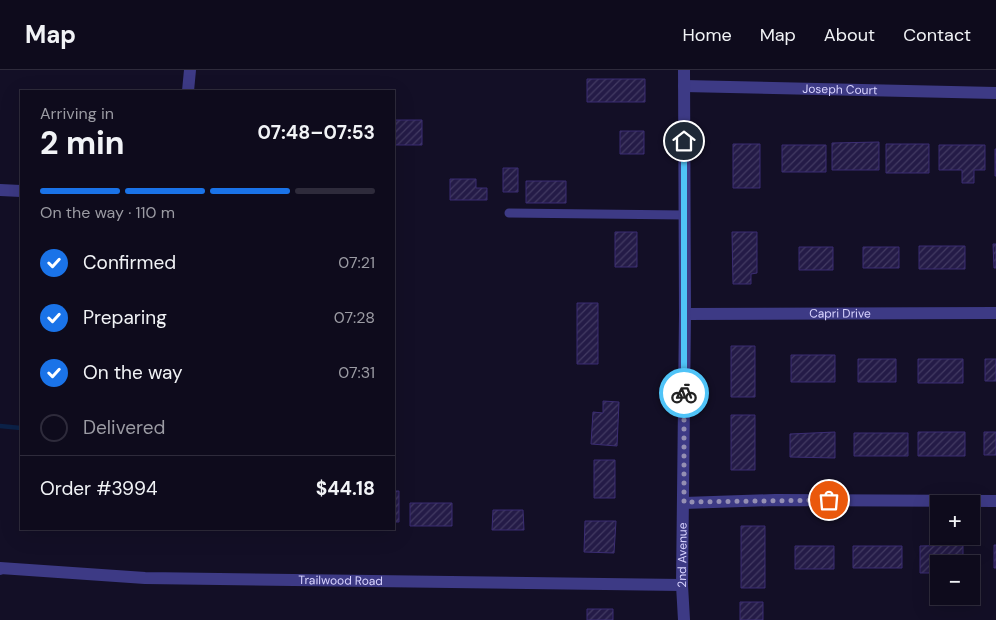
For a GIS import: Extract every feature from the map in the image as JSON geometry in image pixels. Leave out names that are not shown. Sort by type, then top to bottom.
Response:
[{"type":"street","points":[[188,90],[190,70]]},
{"type":"street","name":"2nd Avenue","points":[[684,70],[685,314],[682,585],[684,620]]},
{"type":"street","name":"Joseph Court","points":[[684,86],[996,93]]},
{"type":"street","points":[[0,190],[20,191]]},
{"type":"street","name":"Capri Drive","points":[[685,314],[996,313]]},
{"type":"street","points":[[684,502],[793,500],[996,501]]},
{"type":"street","name":"Trailwood Road","points":[[0,569],[145,578],[682,585]]},
{"type":"lane","points":[[509,213],[684,215]]},
{"type":"building","points":[[587,79],[645,79],[645,102],[587,102]]},
{"type":"building","points":[[395,120],[422,120],[422,145],[395,145]]},
{"type":"building","points":[[620,131],[644,131],[644,154],[620,154]]},
{"type":"building","points":[[879,142],[879,170],[832,170],[832,143]]},
{"type":"building","points":[[733,144],[760,144],[760,188],[733,188]]},
{"type":"building","points":[[886,144],[929,144],[929,173],[886,173]]},
{"type":"building","points":[[782,145],[826,145],[826,172],[782,172]]},
{"type":"building","points":[[939,145],[985,145],[985,170],[974,170],[974,183],[962,183],[962,170],[939,170]]},
{"type":"building","points":[[996,149],[996,176],[995,176]]},
{"type":"building","points":[[503,168],[518,168],[518,192],[503,192]]},
{"type":"building","points":[[450,179],[476,179],[476,188],[487,188],[487,200],[450,200]]},
{"type":"building","points":[[526,181],[566,181],[566,203],[526,203]]},
{"type":"building","points":[[615,232],[637,232],[637,267],[615,267]]},
{"type":"building","points":[[732,232],[757,232],[757,273],[751,274],[751,284],[733,284]]},
{"type":"building","points":[[993,244],[996,244],[996,268],[994,268]]},
{"type":"building","points":[[919,246],[965,246],[965,269],[919,269]]},
{"type":"building","points":[[799,247],[833,247],[833,270],[799,270]]},
{"type":"building","points":[[863,247],[899,247],[899,268],[863,268]]},
{"type":"building","points":[[577,303],[598,303],[598,364],[577,364]]},
{"type":"building","points":[[731,346],[755,346],[755,397],[731,397]]},
{"type":"building","points":[[791,355],[835,355],[835,382],[791,382]]},
{"type":"building","points":[[858,359],[896,359],[896,382],[858,382]]},
{"type":"building","points":[[918,359],[963,359],[963,383],[918,383]]},
{"type":"building","points":[[985,359],[996,359],[996,381],[985,381]]},
{"type":"building","points":[[603,401],[619,402],[617,446],[591,444],[593,412],[603,413]]},
{"type":"building","points":[[731,415],[755,415],[755,470],[731,470]]},
{"type":"building","points":[[835,432],[835,458],[790,457],[790,434]]},
{"type":"building","points":[[918,432],[965,432],[965,456],[918,456]]},
{"type":"building","points":[[984,432],[996,432],[996,455],[984,455]]},
{"type":"building","points":[[854,433],[908,433],[908,456],[854,456]]},
{"type":"building","points":[[594,460],[615,460],[615,498],[594,498]]},
{"type":"building","points":[[395,491],[399,491],[399,522],[395,522]]},
{"type":"building","points":[[410,503],[452,503],[452,526],[410,526]]},
{"type":"building","points":[[493,510],[523,510],[524,530],[492,530]]},
{"type":"building","points":[[585,521],[616,521],[614,553],[584,552]]},
{"type":"building","points":[[741,526],[765,526],[765,588],[741,588]]},
{"type":"building","points":[[963,545],[963,555],[930,555],[930,573],[920,573],[920,546]]},
{"type":"building","points":[[994,545],[996,545],[996,568],[994,568]]},
{"type":"building","points":[[795,546],[834,546],[834,569],[795,569]]},
{"type":"building","points":[[853,546],[902,546],[902,568],[853,568]]},
{"type":"building","points":[[740,602],[763,602],[763,620],[740,620]]},
{"type":"building","points":[[587,609],[613,609],[613,620],[587,620]]},
{"type":"waterway","points":[[0,426],[20,428]]},
{"type":"way so far","points":[[684,393],[684,502],[829,500]]},
{"type":"route","points":[[684,141],[684,393]]}]
